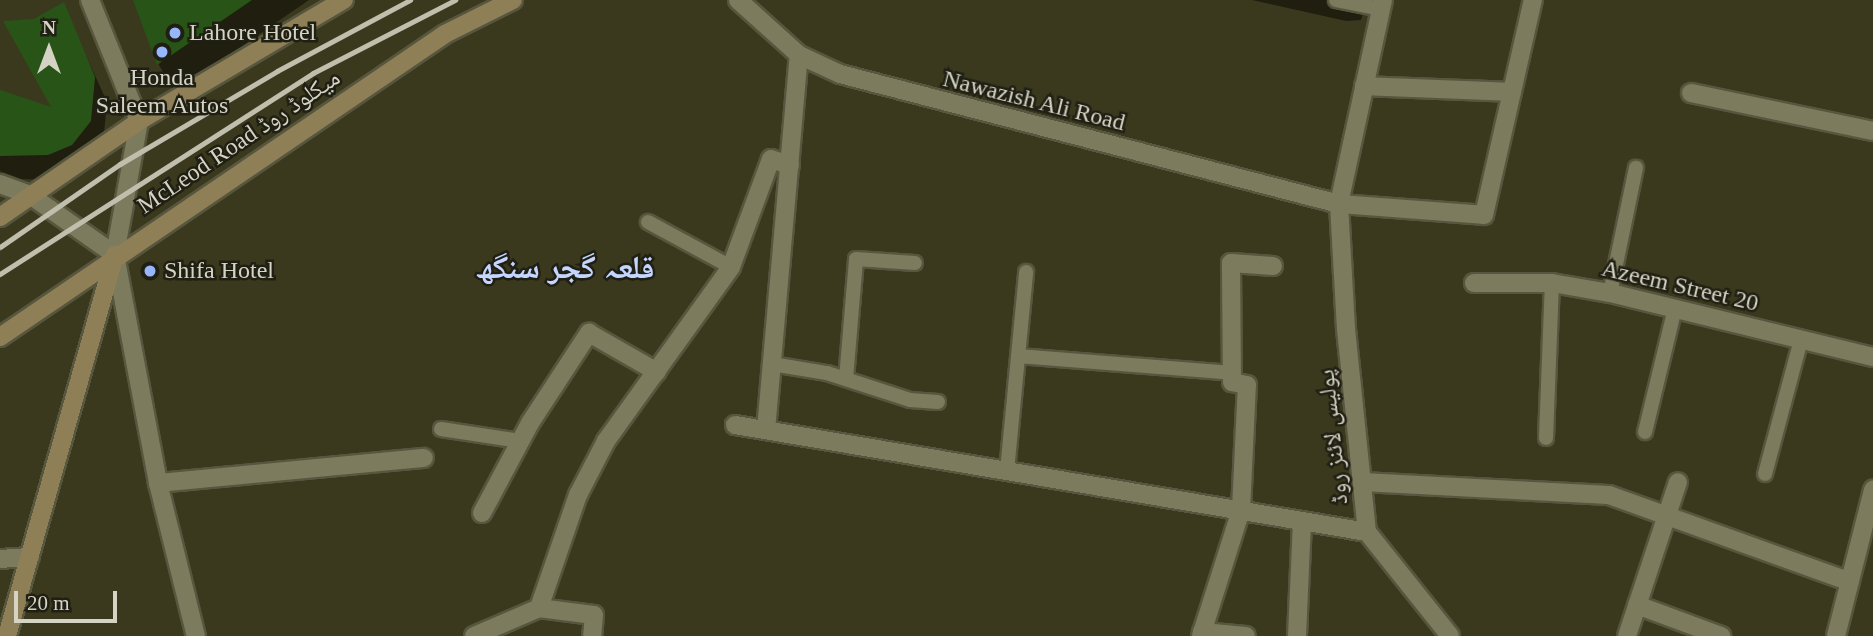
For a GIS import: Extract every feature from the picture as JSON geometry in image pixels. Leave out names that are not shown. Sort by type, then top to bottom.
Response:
[{"type":"main road","points":[[0,217],[139,121],[344,0]]},
{"type":"main road","name":"McLeod Road میکلوڈ روڈ","points":[[0,337],[115,255],[445,34],[513,0]]},
{"type":"main road","points":[[7,636],[115,255]]},
{"type":"street","points":[[90,0],[139,121],[115,255],[158,483],[196,636]]},
{"type":"street","name":"Nawazish Ali Road","points":[[738,0],[799,55],[892,90],[1339,204],[1484,215],[1512,92]]},
{"type":"street","points":[[1364,86],[1512,92],[1533,0]]},
{"type":"street","name":"پولیس لائنز روڈ","points":[[1382,5],[1339,204],[1367,532],[1450,636]]},
{"type":"street","points":[[766,430],[799,55]]},
{"type":"street","points":[[1691,93],[1873,131]]},
{"type":"street","points":[[539,608],[578,495],[606,441],[731,267],[771,159],[790,165]]},
{"type":"street","points":[[0,184],[30,195],[115,255]]},
{"type":"street","points":[[1246,636],[1202,634],[1241,510],[1247,385],[1232,382],[1231,263],[1273,265]]},
{"type":"street","name":"Azeem Street 20","points":[[1474,283],[1552,283],[1610,293],[1873,357]]},
{"type":"street","points":[[482,513],[520,441],[589,333],[657,372]]},
{"type":"street","points":[[735,425],[1367,532]]},
{"type":"street","points":[[158,483],[424,458]]},
{"type":"street","points":[[1362,482],[1609,495],[1850,582]]},
{"type":"street","points":[[1627,636],[1678,482]]},
{"type":"street","points":[[1836,636],[1873,490]]},
{"type":"street","points":[[1297,636],[1302,520]]},
{"type":"street","points":[[0,559],[30,557]]},
{"type":"street","points":[[1637,605],[1721,636]]},
{"type":"street","points":[[474,636],[539,608],[594,615],[592,636]]},
{"type":"lane","points":[[1336,0],[1382,5]]},
{"type":"lane","points":[[1610,293],[1636,168]]},
{"type":"lane","points":[[648,222],[731,267]]},
{"type":"lane","points":[[846,379],[856,259],[915,263]]},
{"type":"lane","points":[[1007,471],[1026,272]]},
{"type":"lane","points":[[1546,438],[1552,283]]},
{"type":"lane","points":[[1645,432],[1675,308]]},
{"type":"lane","points":[[1765,474],[1801,340]]},
{"type":"lane","points":[[1018,356],[1232,373]]},
{"type":"lane","points":[[772,364],[846,379],[910,400],[938,402]]},
{"type":"lane","points":[[441,429],[520,441]]},
{"type":"building","name":"Lahore Hotel","points":[[133,0],[252,0],[157,65]]},
{"type":"building","points":[[64,2],[95,77],[91,121],[72,145],[48,155],[0,156],[0,90],[51,107],[3,21],[34,19]]},
{"type":"railway","points":[[0,247],[120,164],[277,71],[410,0]]},
{"type":"railway","points":[[0,274],[313,73],[455,0]]},
{"type":"place","name":"Lahore Hotel","points":[[175,33]]},
{"type":"place","name":"Honda Saleem Autos","points":[[162,52]]},
{"type":"place","name":"Shifa Hotel","points":[[150,271]]},
{"type":"district","name":"قلعہ گجر سنگھ","points":[[565,267]]}]
